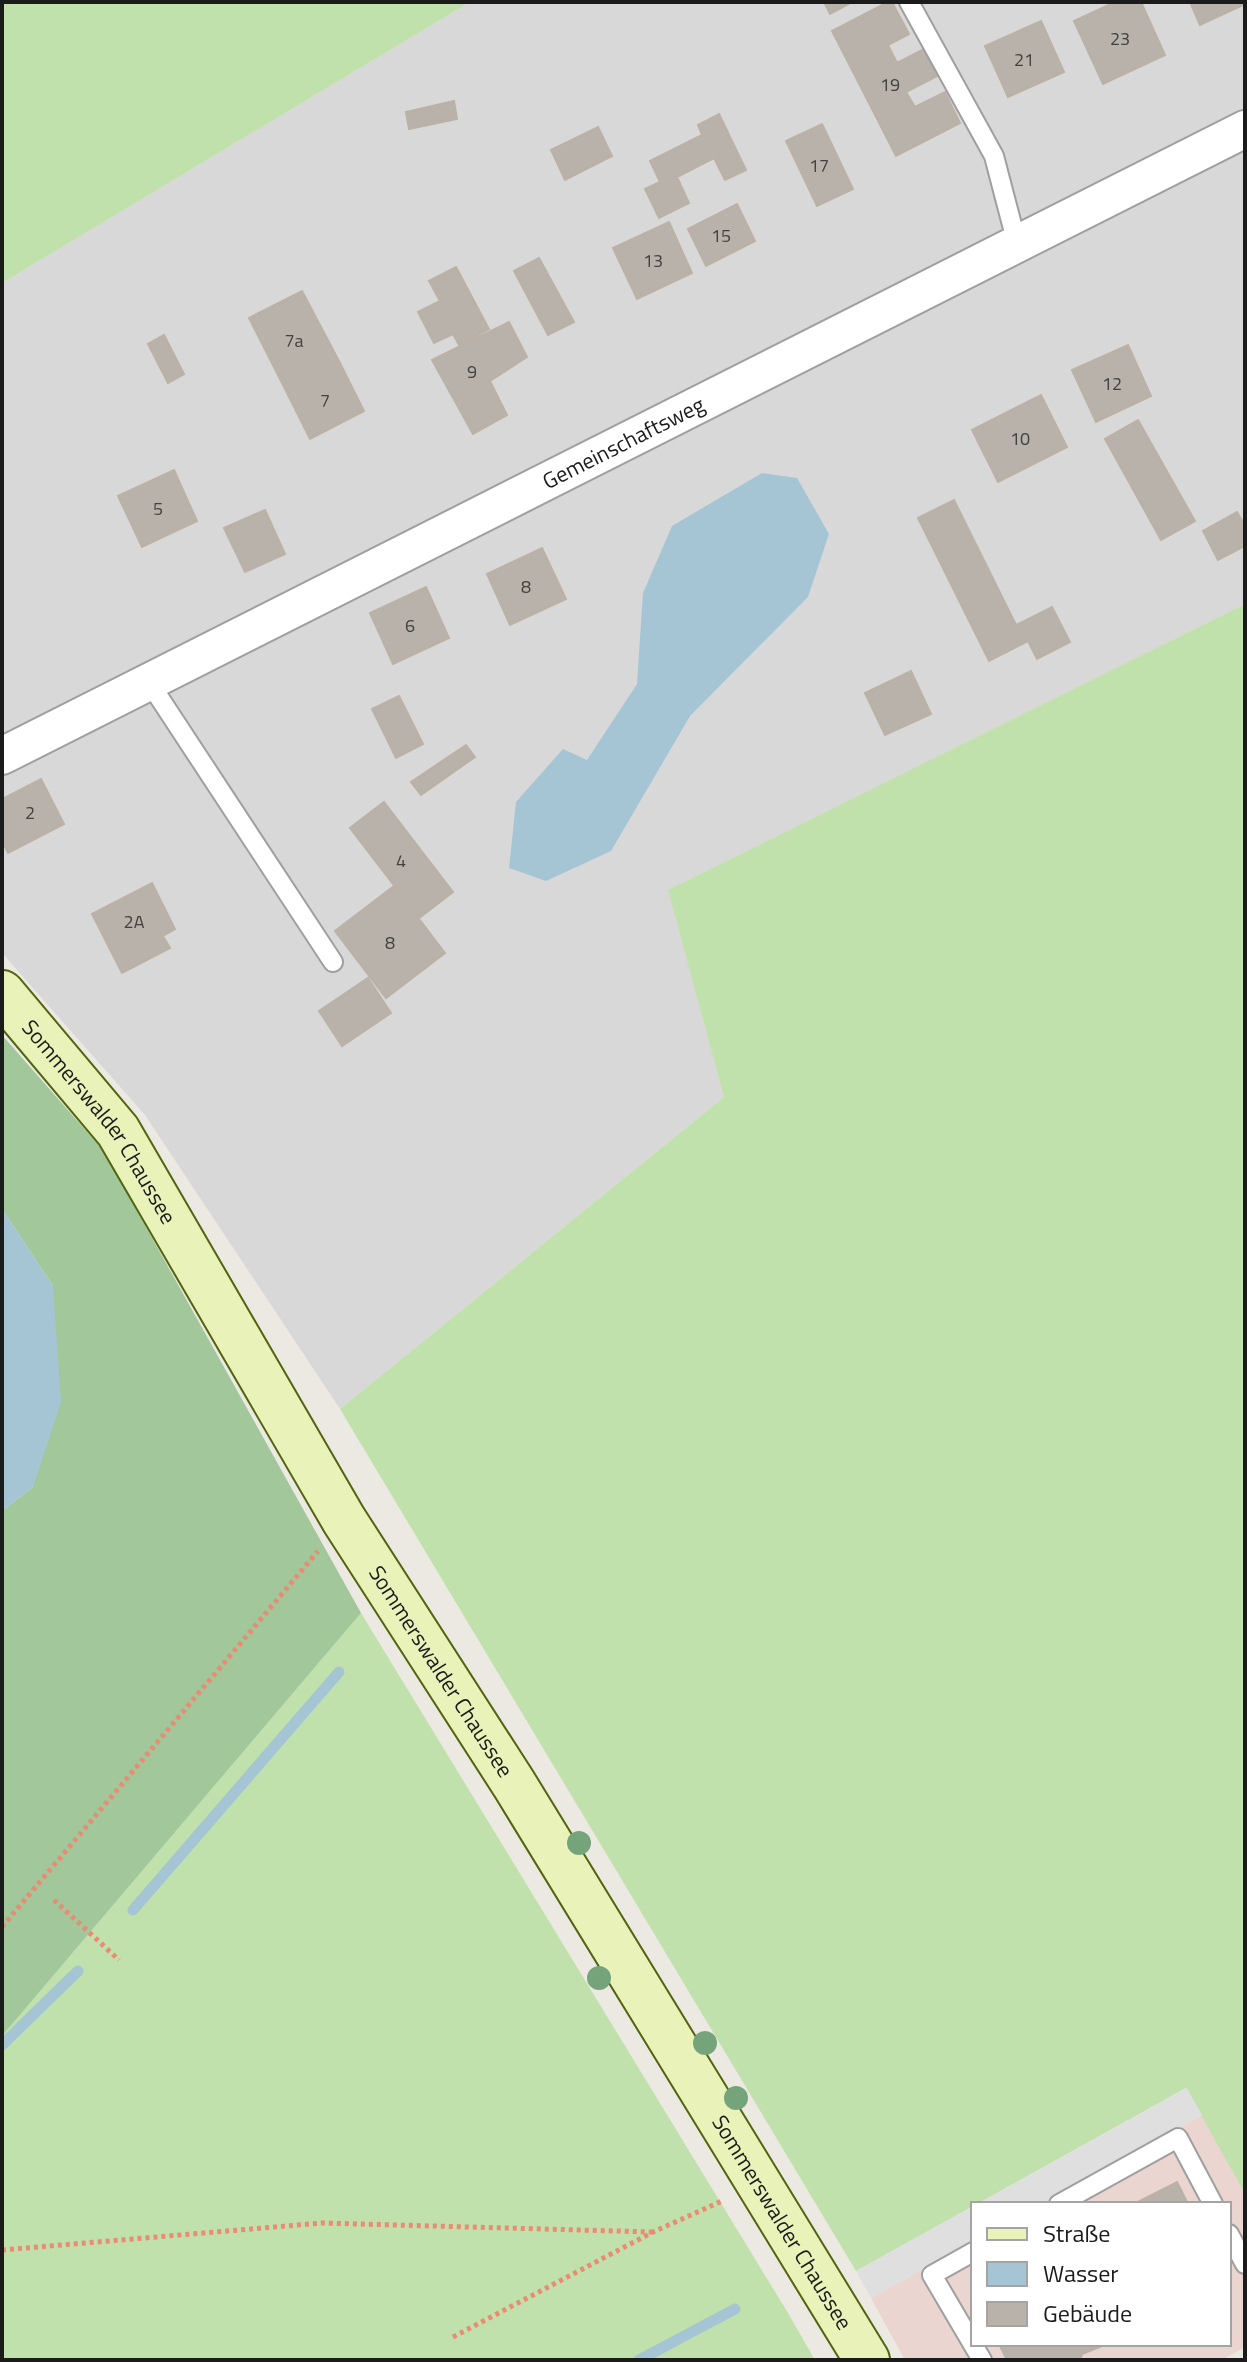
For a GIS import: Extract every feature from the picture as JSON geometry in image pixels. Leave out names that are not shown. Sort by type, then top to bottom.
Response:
[{"type":"main road","name":"Sommerswalder Chaussee","points":[[2,993],[118,1131],[344,1520],[514,1784],[867,2360]]},
{"type":"street","name":"Gemeinschaftsweg","points":[[2,756],[1245,129]]},
{"type":"lane","points":[[909,2],[994,156],[1017,244]]},
{"type":"lane","points":[[149,682],[333,962]]},
{"type":"lane","points":[[1063,2202],[1178,2138],[1212,2202]]},
{"type":"lane","points":[[1231,2238],[1245,2264]]},
{"type":"lane","points":[[971,2253],[932,2275],[971,2341]]},
{"type":"path","points":[[2,1927],[344,1520]]},
{"type":"path","points":[[54,1900],[119,1960]]},
{"type":"path","points":[[453,2337],[653,2232],[760,2185]]},
{"type":"path","points":[[2,2250],[322,2223],[653,2232]]},
{"type":"shaded area","points":[[470,2],[1245,2],[1245,604],[669,890],[724,1097],[340,1409],[145,1115],[2,953],[2,283]]},
{"type":"shaded area","points":[[1187,2088],[1202,2115],[1046,2202],[981,2202]]},
{"type":"shaded area","points":[[1202,2115],[1245,2194],[1245,2347],[1222,2360],[905,2360],[871,2298],[971,2243],[971,2346],[1231,2346],[1231,2202],[1046,2202]]},
{"type":"shaded area","points":[[971,2207],[971,2243],[871,2298],[856,2271]]},
{"type":"green space","points":[[2,2],[470,2],[2,283]]},
{"type":"green space","points":[[1245,604],[1245,2194],[1186,2088],[980,2202],[971,2202],[971,2207],[856,2271],[340,1409],[724,1097],[668,890]]},
{"type":"green space","points":[[2,1035],[103,1150],[361,1613],[2,2036],[2,1511],[33,1487],[53,1286],[2,1209]]},
{"type":"green space","points":[[361,1613],[815,2360],[2,2360],[2,2036]]},
{"type":"water","points":[[762,473],[797,478],[829,534],[808,597],[690,716],[611,851],[546,881],[509,868],[516,802],[563,749],[587,760],[637,684],[643,593],[672,526]]},
{"type":"water","points":[[2,1209],[53,1286],[61,1402],[33,1487],[2,1511]]},
{"type":"building","points":[[824,2],[852,2],[830,14]]},
{"type":"building","points":[[892,2],[909,34],[888,45],[897,63],[924,49],[937,76],[906,92],[915,107],[945,92],[960,123],[896,156],[832,31]]},
{"type":"building","points":[[1115,2],[1141,2],[1165,55],[1103,84],[1074,21]]},
{"type":"building","points":[[1190,2],[1245,2],[1245,4],[1200,25]]},
{"type":"building","points":[[1041,21],[1064,72],[1008,97],[985,46]]},
{"type":"building","points":[[454,101],[457,119],[409,129],[406,112]]},
{"type":"building","points":[[719,114],[746,170],[725,180],[714,158],[677,177],[689,203],[659,218],[645,189],[660,182],[650,161],[702,135],[698,125]]},
{"type":"building","points":[[822,124],[853,189],[817,206],[786,141]]},
{"type":"building","points":[[598,127],[612,156],[565,180],[551,150]]},
{"type":"building","points":[[737,204],[755,241],[706,266],[688,229]]},
{"type":"building","points":[[669,222],[692,273],[637,299],[613,248]]},
{"type":"building","points":[[539,258],[574,322],[548,335],[514,271]]},
{"type":"building","points":[[456,267],[489,329],[459,345],[453,334],[434,343],[418,312],[440,301],[429,281]]},
{"type":"building","points":[[302,291],[339,361],[285,389],[249,318]]},
{"type":"building","points":[[509,322],[527,357],[490,381],[507,415],[473,434],[432,360]]},
{"type":"building","points":[[164,335],[184,374],[168,383],[148,344]]},
{"type":"building","points":[[1128,345],[1151,396],[1096,422],[1072,370]]},
{"type":"building","points":[[339,361],[364,411],[310,439],[285,389]]},
{"type":"building","points":[[1041,395],[1067,447],[998,482],[972,430]]},
{"type":"building","points":[[1138,420],[1195,521],[1161,540],[1105,439]]},
{"type":"building","points":[[174,470],[197,521],[142,547],[118,496]]},
{"type":"building","points":[[954,500],[1016,625],[1052,607],[1070,642],[1037,659],[1028,641],[989,661],[918,518]]},
{"type":"building","points":[[265,510],[285,554],[245,572],[224,528]]},
{"type":"building","points":[[1237,512],[1245,526],[1245,546],[1218,560],[1203,531]]},
{"type":"building","points":[[542,548],[566,599],[510,625],[487,574]]},
{"type":"building","points":[[426,587],[449,638],[393,664],[370,613]]},
{"type":"building","points":[[911,671],[931,714],[885,735],[865,693]]},
{"type":"building","points":[[399,696],[423,744],[396,758],[372,709]]},
{"type":"building","points":[[466,745],[475,757],[421,795],[411,782]]},
{"type":"building","points":[[41,779],[64,824],[8,853],[2,841],[2,799]]},
{"type":"building","points":[[384,802],[453,892],[419,918],[350,828]]},
{"type":"building","points":[[152,883],[175,929],[163,936],[170,948],[122,973],[92,914]]},
{"type":"building","points":[[394,886],[445,953],[386,998],[335,931]]},
{"type":"building","points":[[368,978],[391,1013],[342,1046],[319,1011]]},
{"type":"building","points":[[1177,2182],[1187,2202],[1138,2202]]},
{"type":"building","points":[[1000,2346],[1102,2346],[1082,2354],[1080,2360],[1007,2360]]},
{"type":"waterway","points":[[133,1910],[339,1672]]},
{"type":"waterway","points":[[2,2045],[78,1971]]},
{"type":"waterway","points":[[639,2360],[735,2309]]}]
